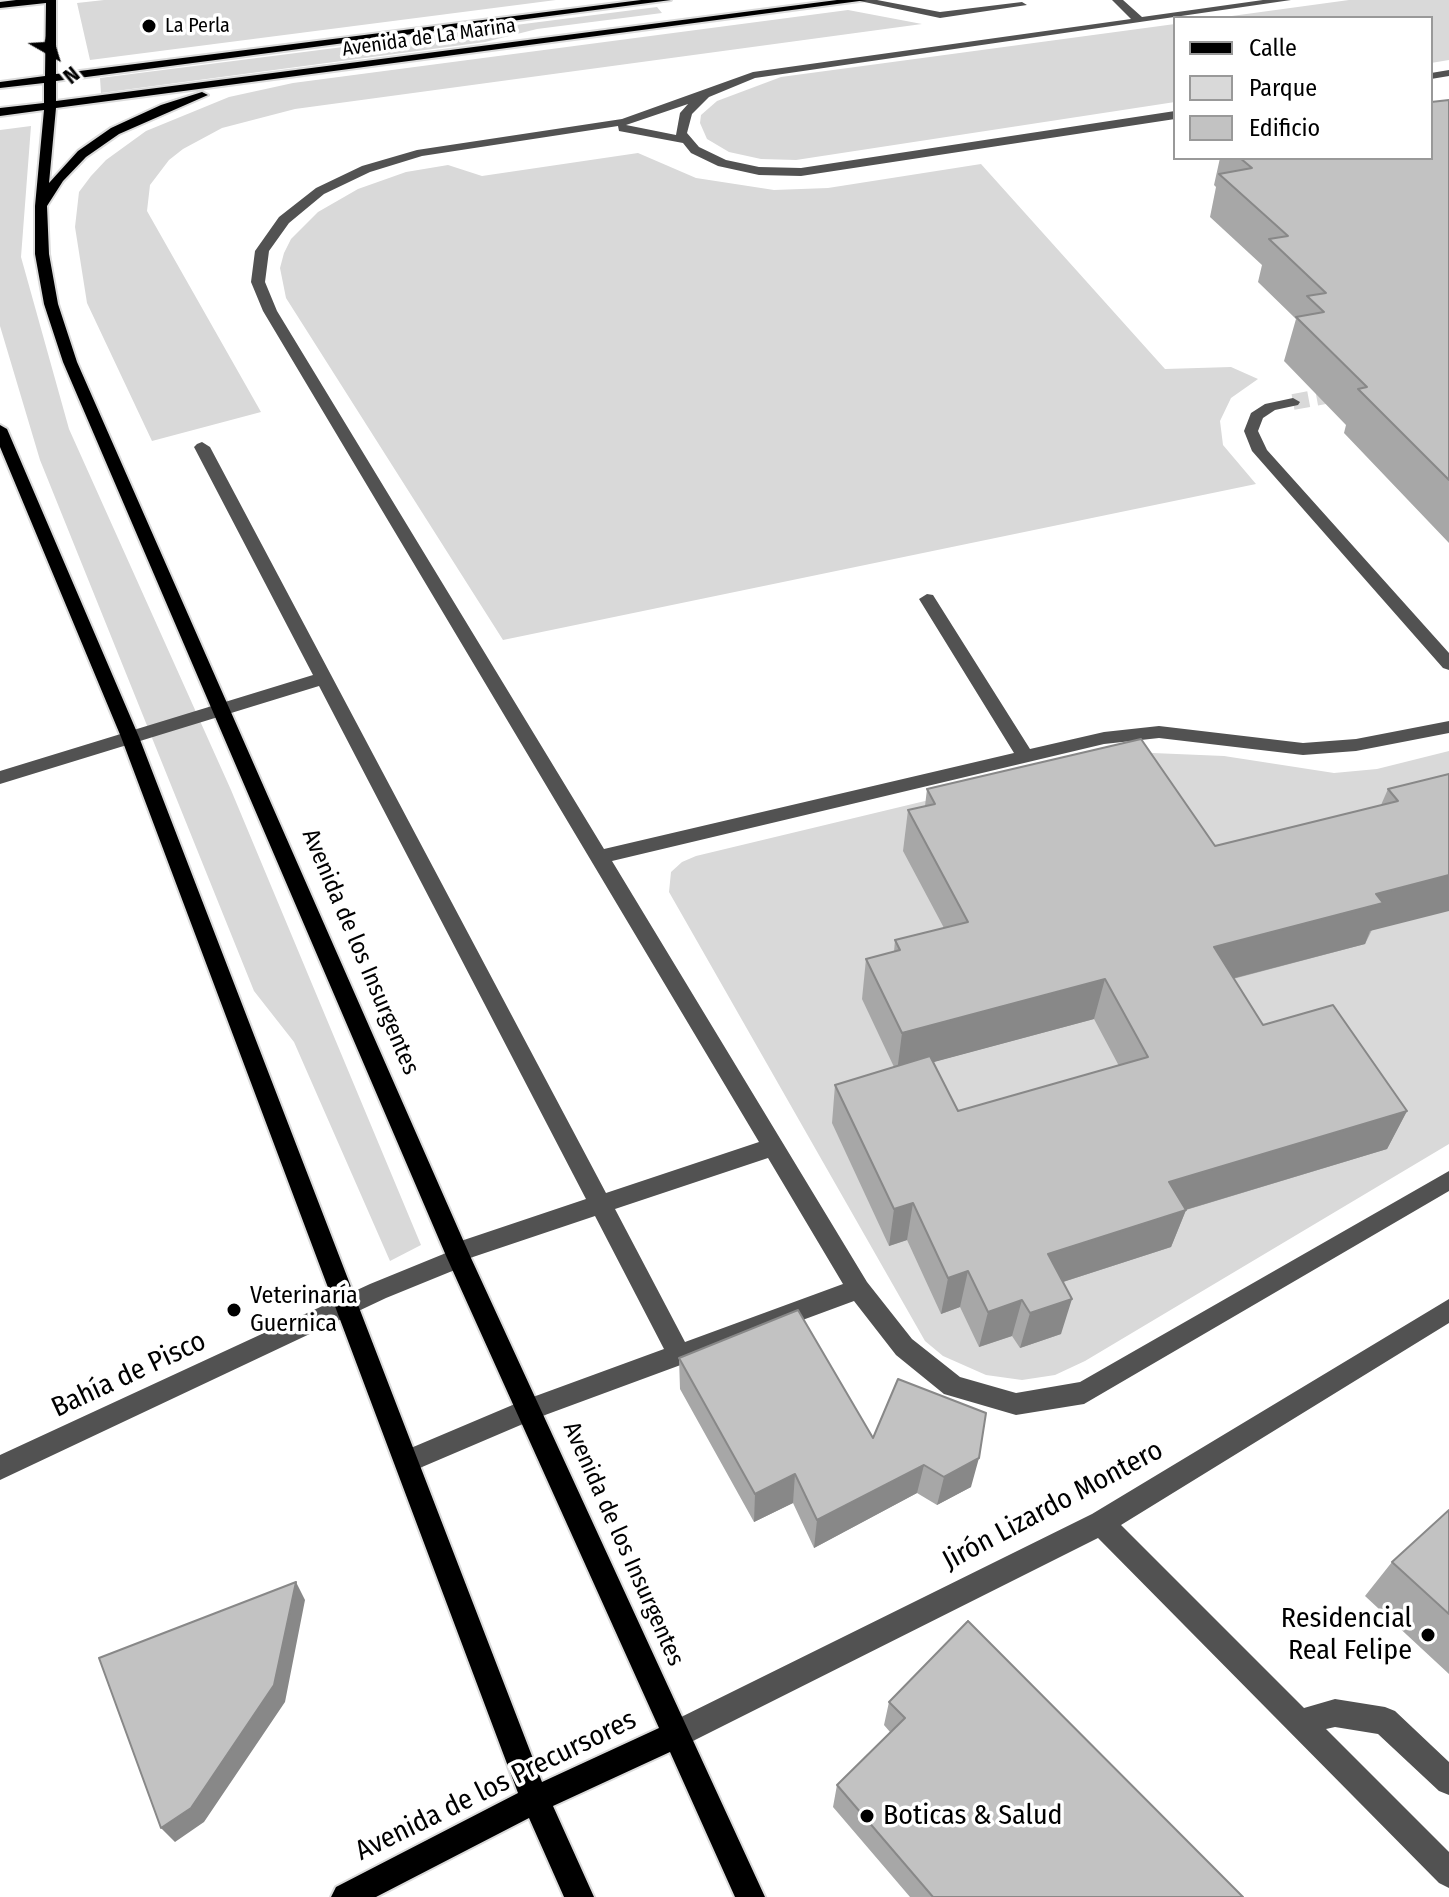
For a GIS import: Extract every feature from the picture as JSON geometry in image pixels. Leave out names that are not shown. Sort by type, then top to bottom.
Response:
[{"type":"main road","points":[[0,5],[48,0]]},
{"type":"main road","name":"Avenida de los Insurgentes","points":[[48,0],[50,106],[41,206],[42,254],[51,304],[70,362],[458,1255],[531,1409],[750,1897]]},
{"type":"main road","points":[[514,45],[553,34],[664,19],[681,9],[664,0]]},
{"type":"main road","name":"Avenida de La Marina","points":[[0,85],[664,0]]},
{"type":"main road","name":"Avenida de La Marina","points":[[0,112],[861,0]]},
{"type":"main road","points":[[731,6],[765,13]]},
{"type":"main road","points":[[41,206],[58,179],[82,154],[115,131],[165,107],[222,88],[284,76]]},
{"type":"main road","points":[[0,429],[130,737],[535,1800],[579,1897]]},
{"type":"main road","name":"Avenida de los Precursores","points":[[346,1897],[535,1800],[675,1735]]},
{"type":"street","points":[[861,0],[940,15],[1025,9],[1050,33]]},
{"type":"street","points":[[1117,0],[1139,20]]},
{"type":"street","points":[[1286,0],[774,71],[735,81],[649,116],[421,153],[366,169],[320,191],[284,220],[262,251],[258,282],[270,311],[859,1289],[904,1347],[953,1386],[1016,1404],[1084,1393],[1449,1180]]},
{"type":"street","points":[[705,95],[686,113],[681,133],[685,140],[695,150],[722,163],[759,171],[801,172],[1173,115]]},
{"type":"street","points":[[585,128],[644,129],[685,140]]},
{"type":"street","points":[[1293,402],[1270,407],[1256,416],[1251,431],[1260,451],[1449,664]]},
{"type":"street","points":[[202,447],[679,1354]]},
{"type":"street","points":[[927,599],[1026,757]]},
{"type":"street","points":[[0,778],[324,678]]},
{"type":"street","points":[[600,857],[1104,738],[1159,732],[1303,749],[1356,745],[1449,727]]},
{"type":"street","name":"Bahía de Pisco","points":[[0,1468],[458,1255],[600,1203],[775,1146]]},
{"type":"street","points":[[408,1461],[531,1409],[859,1289]]},
{"type":"street","name":"Jirón Lizardo Montero","points":[[675,1735],[1101,1523],[1449,1310]]},
{"type":"street","points":[[1101,1523],[1449,1873]]},
{"type":"street","points":[[1300,1723],[1335,1713],[1385,1721],[1449,1781]]},
{"type":"green space","points":[[104,0],[556,0],[90,60],[77,3]]},
{"type":"green space","points":[[1349,0],[1449,0],[1449,60],[1433,63],[1433,16],[1232,16]]},
{"type":"green space","points":[[657,7],[662,13],[537,29],[485,42],[101,93],[100,78]]},
{"type":"green space","points":[[848,10],[922,24],[295,109],[222,128],[183,149],[169,160],[150,185],[147,211],[261,412],[152,441],[87,303],[75,227],[79,192],[106,160],[146,131],[229,97],[293,83]]},
{"type":"green space","points":[[1173,24],[1173,102],[796,160],[761,159],[729,152],[707,139],[700,123],[701,115],[717,101],[781,77]]},
{"type":"green space","points":[[31,126],[21,257],[69,429],[231,790],[421,1245],[390,1261],[294,1042],[254,991],[40,460],[0,326],[0,130]]},
{"type":"green space","points":[[638,153],[696,178],[774,190],[828,188],[981,164],[1165,369],[1231,367],[1258,379],[1231,398],[1220,421],[1223,445],[1256,484],[503,640],[286,298],[280,268],[284,253],[291,239],[318,212],[358,189],[406,172],[448,165],[482,176]]},
{"type":"green space","points":[[1449,751],[1449,1144],[1085,1361],[1055,1375],[1022,1380],[986,1375],[943,1356],[925,1341],[669,892],[671,872],[682,862],[696,856],[1129,752],[1224,756],[1334,773],[1377,769]]},
{"type":"building","points":[[1449,100],[1449,480],[1358,389],[1367,387],[1296,317],[1324,312],[1307,296],[1326,293],[1269,239],[1288,236],[1219,174],[1252,168],[1242,160],[1433,160],[1433,102]]},
{"type":"building","points":[[1141,739],[1215,846],[1398,801],[1388,789],[1449,774],[1449,875],[1376,894],[1383,903],[1214,947],[1263,1025],[1333,1005],[1407,1111],[1169,1182],[1186,1210],[1048,1254],[1072,1299],[1030,1313],[1022,1300],[988,1312],[968,1271],[948,1278],[913,1203],[894,1209],[835,1085],[930,1056],[958,1111],[1148,1057],[1105,979],[902,1033],[866,959],[900,950],[895,940],[968,922],[908,810],[935,804],[927,789]]},
{"type":"building","points":[[798,1310],[873,1438],[898,1379],[986,1413],[979,1458],[944,1477],[924,1465],[817,1520],[795,1474],[755,1494],[679,1358]]},
{"type":"building","points":[[1449,1510],[1449,1614],[1392,1562]]},
{"type":"building","points":[[296,1582],[274,1685],[191,1808],[161,1828],[99,1658]]},
{"type":"building","points":[[968,1621],[1243,1897],[933,1897],[837,1785],[905,1718],[889,1702]]},
{"type":"tunnel","points":[[1293,402],[1347,392]]},
{"type":"place","name":"La Perla","points":[[149,26]]},
{"type":"place","name":"Veterinaría Guernica","points":[[234,1310]]},
{"type":"place","name":"Residencial Real Felipe","points":[[1428,1635]]},
{"type":"place","name":"Boticas & Salud","points":[[867,1816]]}]
